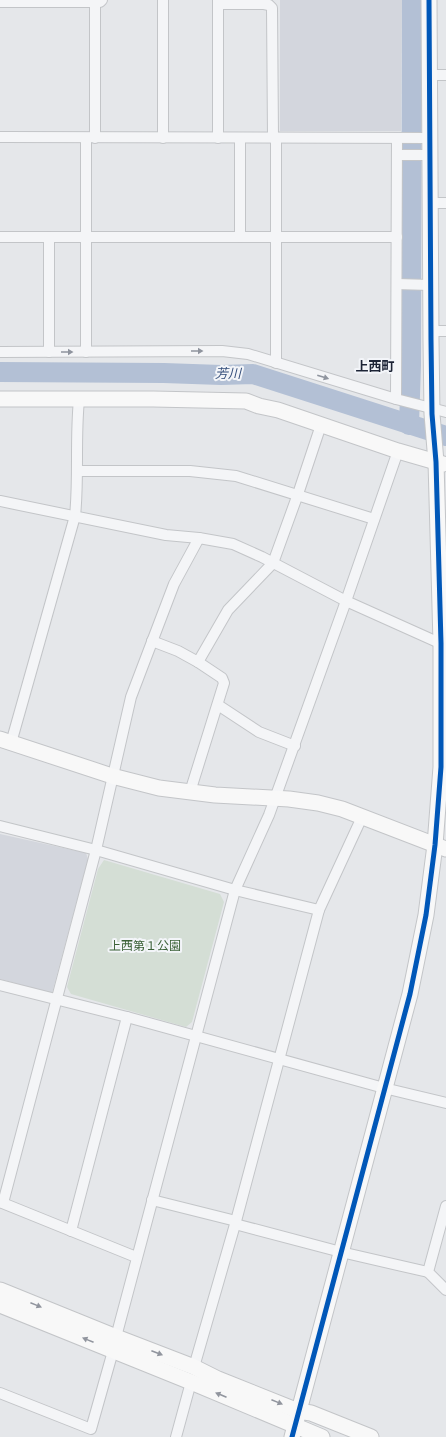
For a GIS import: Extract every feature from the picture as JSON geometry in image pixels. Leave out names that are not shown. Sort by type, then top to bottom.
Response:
[{"type":"street","points":[[163,0],[163,138]]},
{"type":"street","points":[[293,1432],[410,994],[440,847],[444,645],[439,460],[433,410],[430,331],[424,285],[430,203],[424,155],[429,75],[429,0]]},
{"type":"street","points":[[0,2],[99,1],[86,237],[86,352]]},
{"type":"street","points":[[218,138],[218,2],[269,5],[272,8],[276,237],[276,363]]},
{"type":"street","points":[[429,75],[446,75]]},
{"type":"street","points":[[0,137],[425,138]]},
{"type":"street","points":[[240,138],[240,237]]},
{"type":"street","points":[[400,138],[397,237],[400,400]]},
{"type":"street","points":[[400,155],[424,155]]},
{"type":"street","points":[[430,203],[446,203]]},
{"type":"street","points":[[0,237],[397,237]]},
{"type":"street","points":[[48,352],[49,237]]},
{"type":"street","points":[[399,284],[424,285]]},
{"type":"street","points":[[430,331],[446,331]]},
{"type":"street","points":[[0,352],[222,351],[248,354],[433,410]]},
{"type":"street","points":[[0,400],[153,399],[246,402],[398,451],[439,460]]},
{"type":"street","points":[[79,400],[76,423],[77,499],[75,516],[6,741],[112,776],[160,788],[215,795],[275,798],[318,803],[342,809],[440,847]]},
{"type":"street","points":[[198,662],[228,610],[272,563],[298,494],[321,425]]},
{"type":"street","points":[[0,1393],[90,1433],[235,890],[269,815],[295,746],[398,451]]},
{"type":"street","points":[[77,472],[190,471],[236,476],[374,518]]},
{"type":"street","points":[[0,501],[166,535],[199,538],[233,544],[346,601],[444,645]]},
{"type":"street","points":[[136,1257],[1,1202],[96,850],[131,697],[176,579],[199,538]]},
{"type":"street","points":[[152,641],[178,651],[198,662],[224,680],[224,687],[190,792]]},
{"type":"street","points":[[218,705],[259,732],[295,746]]},
{"type":"street","points":[[176,1437],[236,1223],[319,910],[362,817]]},
{"type":"street","points":[[0,826],[96,850],[235,890],[319,910]]},
{"type":"street","points":[[0,985],[127,1017],[384,1088],[446,1103]]},
{"type":"street","points":[[72,1231],[127,1017]]},
{"type":"street","points":[[152,1200],[341,1252],[428,1272],[446,1290]]},
{"type":"street","points":[[428,1272],[446,1206]]},
{"type":"street","points":[[0,1290],[115,1344]]},
{"type":"street","points":[[0,1305],[115,1344],[193,1375],[293,1432],[322,1437]]},
{"type":"street","points":[[193,1375],[218,1379],[298,1411],[311,1414],[371,1437]]},
{"type":"shaded area","points":[[280,0],[402,0],[401,131],[280,131]]},
{"type":"shaded area","points":[[0,834],[86,853],[88,859],[52,993],[0,979]]},
{"type":"green space","name":"上西第１公園","points":[[104,860],[220,894],[224,902],[192,1022],[186,1027],[71,994],[67,987],[98,869]]},
{"type":"waterway","points":[[409,425],[411,365],[412,0]]},
{"type":"waterway","name":"芳川","points":[[0,372],[164,373],[221,375],[253,374],[446,436]]},
{"type":"cycle path","points":[[292,1437],[410,994],[426,915],[435,845],[441,767],[441,643],[436,462],[432,414],[429,0]]},
{"type":"district","name":"上西町","points":[[375,366]]}]
